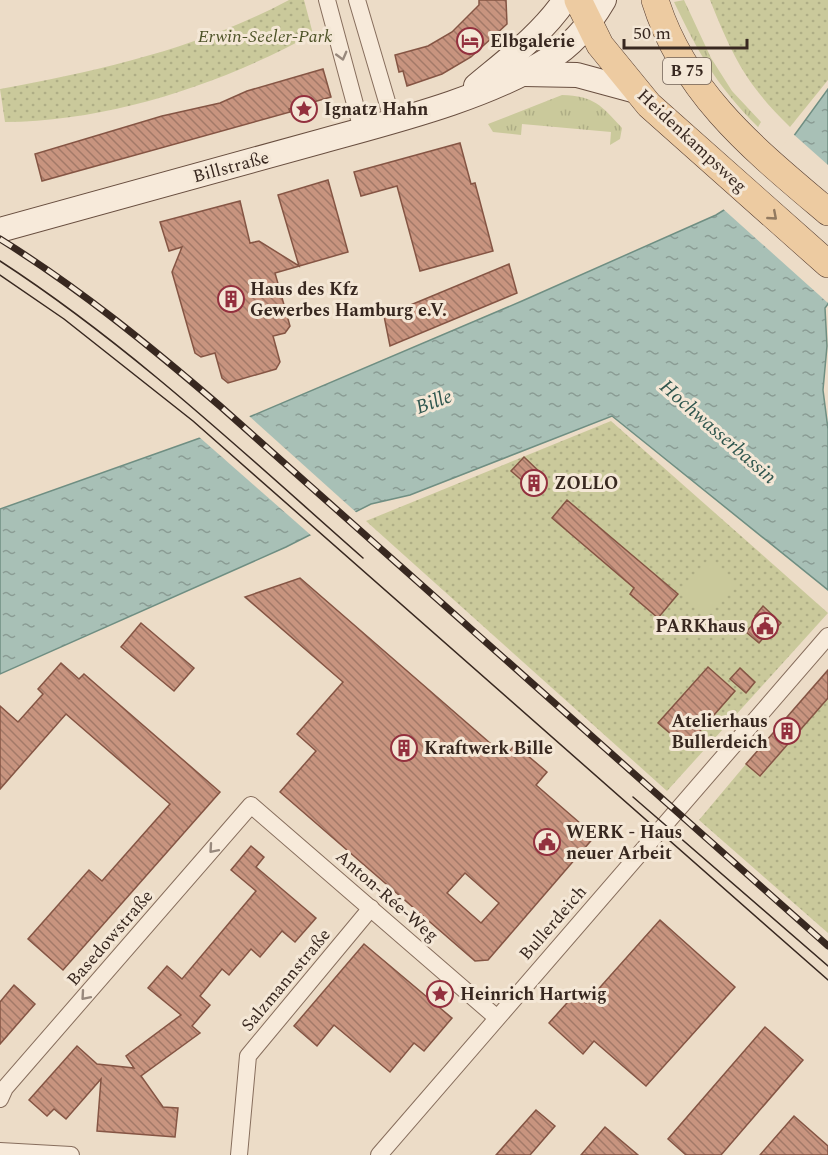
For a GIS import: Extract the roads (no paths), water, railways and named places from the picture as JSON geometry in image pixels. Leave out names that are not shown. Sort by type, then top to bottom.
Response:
[{"type":"main road","name":"Billstraße","points":[[460,98],[520,48],[551,18],[565,0]]},
{"type":"main road","name":"Heidenkampsweg","points":[[578,0],[589,25],[616,68],[636,91],[828,264]]},
{"type":"main road","name":"Billstraße","points":[[0,230],[393,122],[460,98],[522,74],[551,58],[589,25],[604,0]]},
{"type":"main road","name":"Heidenkampsweg","points":[[655,0],[675,51],[690,78],[709,102],[754,149],[828,212]]},
{"type":"main road","points":[[522,74],[577,75],[636,91]]},
{"type":"street","points":[[327,0],[362,130]]},
{"type":"street","points":[[357,0],[393,122]]},
{"type":"street","name":"Bullerdeich","points":[[379,1155],[496,1017],[828,636]]},
{"type":"street","name":"Anton-Rée-Weg","points":[[251,805],[496,1017]]},
{"type":"street","name":"Basedowstraße","points":[[0,1099],[5,1088],[251,805]]},
{"type":"street","name":"Salzmannstraße","points":[[239,1155],[248,1056],[371,908]]},
{"type":"street","points":[[0,1150],[72,1155]]},
{"type":"water","points":[[828,89],[828,304],[825,308],[827,346],[823,390],[828,429],[828,590],[612,416],[410,495],[371,504],[286,547],[0,674],[0,509],[200,438],[522,301],[716,215],[753,192]]},
{"type":"tram line","points":[[0,261],[96,329],[142,365],[363,558]]},
{"type":"tram line","points":[[0,275],[64,319],[193,421],[828,980]]},
{"type":"tram line","points":[[633,797],[828,966]]},
{"type":"railway","points":[[0,239],[58,277],[113,318],[220,406],[828,946]]},
{"type":"place","name":"Elbgalerie","points":[[470,41]]},
{"type":"place","name":"Ignatz Hahn","points":[[304,109]]},
{"type":"place","name":"Haus des Kfz Gewerbes Hamburg e.V.","points":[[231,299]]},
{"type":"place","name":"ZOLLO","points":[[534,483]]},
{"type":"place","name":"PARKhaus","points":[[765,626]]},
{"type":"place","name":"Atelierhaus Bullerdeich","points":[[787,731]]},
{"type":"place","name":"Kraftwerk Bille","points":[[404,748]]},
{"type":"place","name":"WERK - Haus neuer Arbeit","points":[[547,842]]},
{"type":"place","name":"Heinrich Hartwig","points":[[440,994]]},
{"type":"park label","name":"Erwin-Seeler-Park","points":[[265,36]]},
{"type":"water label","name":"Bille","points":[[434,402]]},
{"type":"water label","name":"Hochwasserbassin","points":[[718,432]]}]
